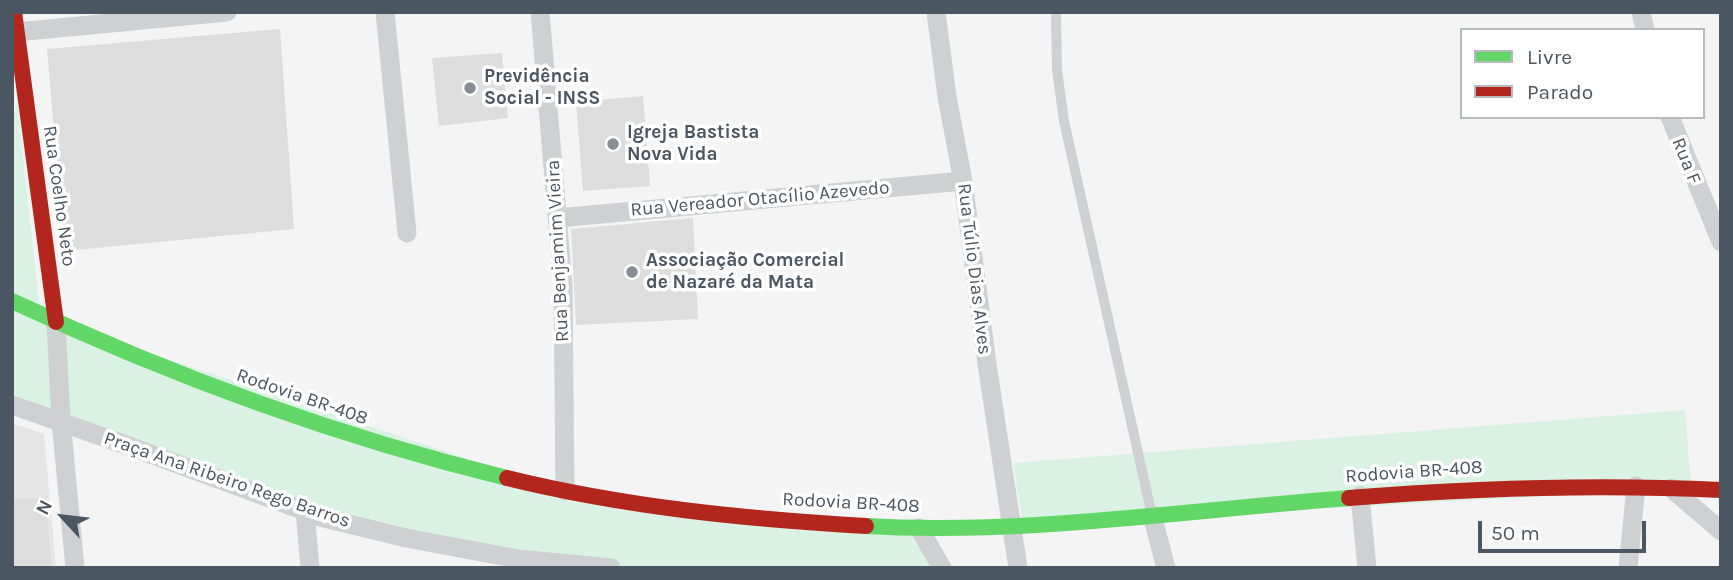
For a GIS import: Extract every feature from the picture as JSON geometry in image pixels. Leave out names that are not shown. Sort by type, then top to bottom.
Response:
[{"type":"main road","name":"Rua Coelho Neto","points":[[14,12],[56,322]]},
{"type":"main road","name":"Rua Coelho Neto","points":[[12,102],[21,76]]},
{"type":"main road","name":"Rodovia BR-408","points":[[12,301],[144,363],[304,422],[438,462],[565,491],[703,513],[919,528],[1012,526],[1360,496],[1536,486],[1668,486],[1721,490]]},
{"type":"street","points":[[16,32],[227,12]]},
{"type":"street","points":[[386,12],[407,233]]},
{"type":"street","name":"Rua Benjamim Vieira","points":[[540,12],[563,286],[565,491]]},
{"type":"street","name":"Rua Túlio Dias Alves","points":[[936,12],[1018,568]]},
{"type":"street","name":"Rua F","points":[[1671,119],[1721,242]]},
{"type":"street","name":"Rua Vereador Otacílio Azevedo","points":[[558,218],[963,181]]},
{"type":"street","points":[[56,322],[61,421],[75,568]]},
{"type":"street","name":"Praça Ana Ribeiro Rego Barros","points":[[12,405],[306,511],[406,538],[518,559],[551,565],[611,568]]},
{"type":"street","points":[[1628,568],[1636,486]]},
{"type":"street","points":[[1668,486],[1721,531]]},
{"type":"street","points":[[1360,496],[1367,568]]},
{"type":"street","points":[[306,511],[310,568]]},
{"type":"street","points":[[1152,515],[1166,568]]},
{"type":"street","points":[[919,528],[942,568]]},
{"type":"lane","points":[[1056,12],[1057,70],[1064,121],[1152,515]]},
{"type":"shaded area","points":[[12,423],[44,434],[56,568],[12,568]]},
{"type":"green space","points":[[17,104],[40,310],[12,297],[12,120]]},
{"type":"green space","points":[[12,301],[56,322],[565,491],[919,528],[942,568],[599,567],[406,538],[12,406]]},
{"type":"green space","points":[[1685,410],[1691,488],[1023,525],[1013,463]]},
{"type":"building","points":[[280,29],[294,229],[64,251],[47,49]]},
{"type":"building","name":"Previdência Social - INSS","points":[[502,53],[508,118],[439,126],[432,58]]},
{"type":"building","name":"Igreja Bastista Nova Vida","points":[[643,96],[650,186],[583,191],[576,102]]},
{"type":"building","name":"Associação Comercial de Nazaré da Mata","points":[[693,218],[698,319],[576,325],[571,229]]},
{"type":"building","points":[[45,497],[52,568],[12,568],[12,500]]},
{"type":"traffic: fast","points":[[12,301],[133,354],[255,402],[380,443],[507,478]]},
{"type":"traffic: fast","points":[[866,526],[926,528],[1047,524],[1349,498]]},
{"type":"traffic: jam","points":[[14,12],[56,322]]},
{"type":"traffic: jam","points":[[507,478],[596,497],[685,510],[866,526]]},
{"type":"traffic: jam","points":[[1349,498],[1535,488],[1721,490]]},
{"type":"place","name":"Previdência Social - INSS","points":[[470,88]]},
{"type":"place","name":"Igreja Bastista Nova Vida","points":[[613,144]]},
{"type":"place","name":"Associação Comercial de Nazaré da Mata","points":[[632,272]]}]
